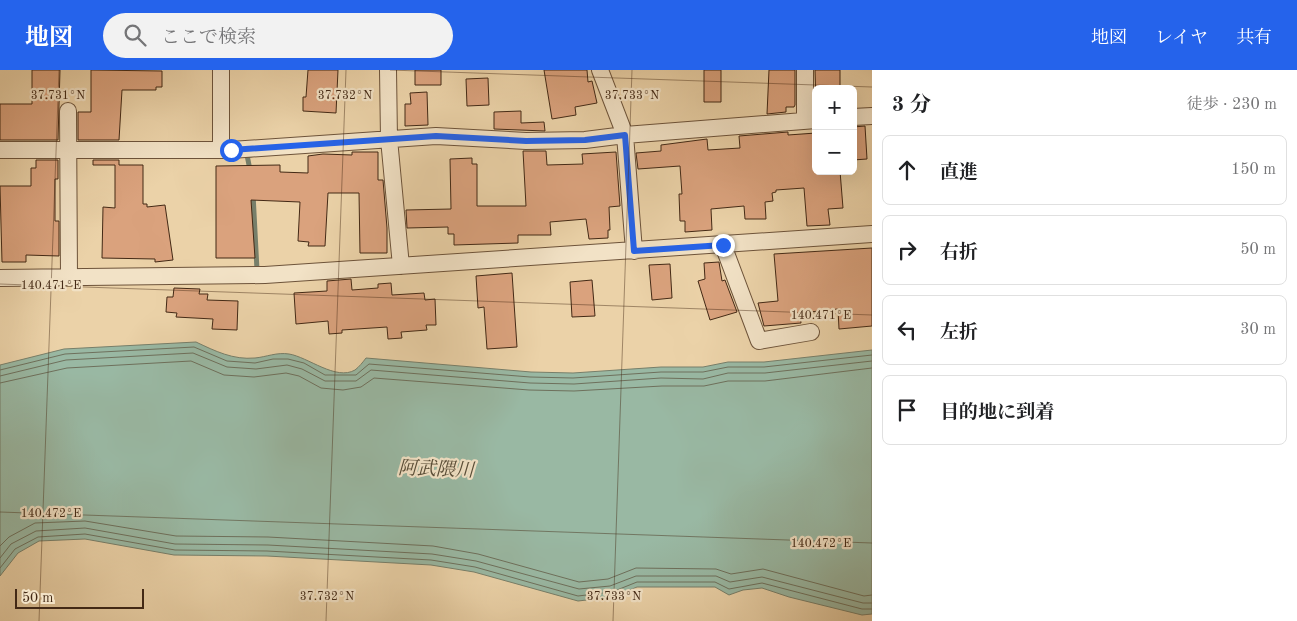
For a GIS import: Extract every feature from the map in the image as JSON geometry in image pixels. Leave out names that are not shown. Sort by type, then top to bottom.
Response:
[{"type":"street","points":[[221,70],[221,150]]},
{"type":"street","points":[[388,70],[389,139],[401,266]]},
{"type":"street","points":[[600,70],[625,135],[634,251]]},
{"type":"street","points":[[0,150],[221,150],[436,136],[535,141],[585,140],[810,120],[805,70]]},
{"type":"street","points":[[68,110],[68,277]]},
{"type":"street","points":[[857,117],[872,116]]},
{"type":"street","points":[[0,278],[266,275],[872,234]]},
{"type":"street","points":[[723,245],[759,341],[811,332]]},
{"type":"water","name":"阿武隈川","points":[[196,342],[217,352],[239,358],[289,354],[339,373],[355,370],[366,358],[531,372],[573,373],[661,367],[703,367],[728,362],[764,362],[872,350],[872,614],[862,615],[789,597],[762,588],[743,590],[729,595],[715,587],[637,587],[613,597],[578,601],[474,572],[431,565],[267,556],[174,555],[85,539],[39,541],[18,553],[0,576],[0,365],[64,349]]},
{"type":"building","points":[[32,70],[60,70],[58,140],[0,140],[0,104],[32,104]]},
{"type":"building","points":[[91,70],[162,71],[162,87],[156,87],[156,90],[122,90],[119,140],[78,140],[78,112],[91,112]]},
{"type":"building","points":[[308,70],[338,70],[336,113],[303,111],[303,97],[306,97]]},
{"type":"building","points":[[415,70],[441,70],[441,85],[415,85]]},
{"type":"building","points":[[544,70],[587,70],[588,82],[592,81],[597,103],[575,107],[576,115],[552,119]]},
{"type":"building","points":[[704,70],[721,70],[721,102],[704,102]]},
{"type":"building","points":[[769,70],[795,70],[795,105],[794,107],[786,107],[786,112],[767,114]]},
{"type":"building","points":[[815,70],[840,70],[840,85],[815,85]]},
{"type":"building","points":[[488,78],[489,105],[467,106],[466,79]]},
{"type":"building","points":[[427,92],[428,125],[405,126],[405,104],[411,104],[410,93]]},
{"type":"building","points":[[521,111],[521,123],[544,122],[545,131],[494,129],[494,112]]},
{"type":"building","points":[[865,126],[867,159],[857,160],[857,127]]},
{"type":"building","points":[[788,132],[788,135],[812,133],[812,175],[840,175],[843,208],[828,209],[830,225],[807,226],[804,188],[776,190],[776,192],[772,193],[773,201],[765,202],[766,219],[745,219],[744,206],[711,209],[712,230],[685,232],[685,221],[680,221],[679,194],[682,194],[680,166],[638,169],[636,153],[661,151],[661,145],[707,139],[708,150],[740,148],[739,136]]},
{"type":"building","points":[[523,151],[546,151],[547,165],[583,164],[582,154],[616,152],[620,206],[609,207],[610,230],[608,230],[608,238],[589,239],[586,219],[550,222],[551,235],[518,235],[518,243],[454,245],[454,234],[448,234],[448,227],[407,228],[406,210],[451,209],[450,159],[472,158],[472,164],[477,164],[477,206],[526,206]]},
{"type":"building","points":[[352,152],[378,152],[378,180],[383,180],[387,253],[360,253],[359,193],[328,193],[325,246],[308,246],[309,242],[298,241],[300,202],[251,200],[255,258],[216,258],[216,166],[280,165],[280,172],[308,173],[308,156],[323,154],[352,155]]},
{"type":"building","points":[[36,160],[58,160],[58,179],[55,179],[55,221],[59,221],[59,256],[26,255],[26,262],[2,262],[0,186],[31,186],[31,168],[36,168]]},
{"type":"building","points":[[93,160],[119,160],[119,165],[143,165],[143,204],[147,204],[147,207],[165,205],[173,260],[155,262],[155,259],[102,258],[103,207],[115,208],[115,165],[93,165]]},
{"type":"building","points":[[872,248],[872,326],[839,329],[838,309],[800,313],[801,323],[764,326],[758,303],[778,301],[774,254]]},
{"type":"building","points":[[719,262],[722,281],[725,280],[737,312],[710,320],[698,281],[705,279],[704,263]]},
{"type":"building","points":[[670,264],[672,298],[652,300],[649,265]]},
{"type":"building","points":[[512,273],[517,347],[487,349],[484,307],[478,308],[476,276]]},
{"type":"building","points":[[351,279],[352,290],[378,288],[378,284],[391,283],[392,295],[424,293],[425,300],[435,299],[436,325],[426,325],[427,330],[401,332],[402,338],[388,339],[387,327],[342,330],[342,333],[329,334],[328,321],[296,324],[294,293],[327,291],[327,281]]},
{"type":"building","points":[[592,280],[595,316],[572,317],[570,282]]},
{"type":"building","points":[[174,288],[200,289],[199,294],[208,294],[207,300],[238,301],[237,330],[212,329],[213,319],[176,317],[177,313],[166,312],[167,297],[173,297]]},
{"type":"waterway","points":[[250,170],[247,155],[251,155]]},
{"type":"waterway","points":[[253,194],[257,270]]},
{"type":"route","points":[[231,150],[436,136],[526,141],[585,140],[625,135],[634,251],[723,245]]}]
